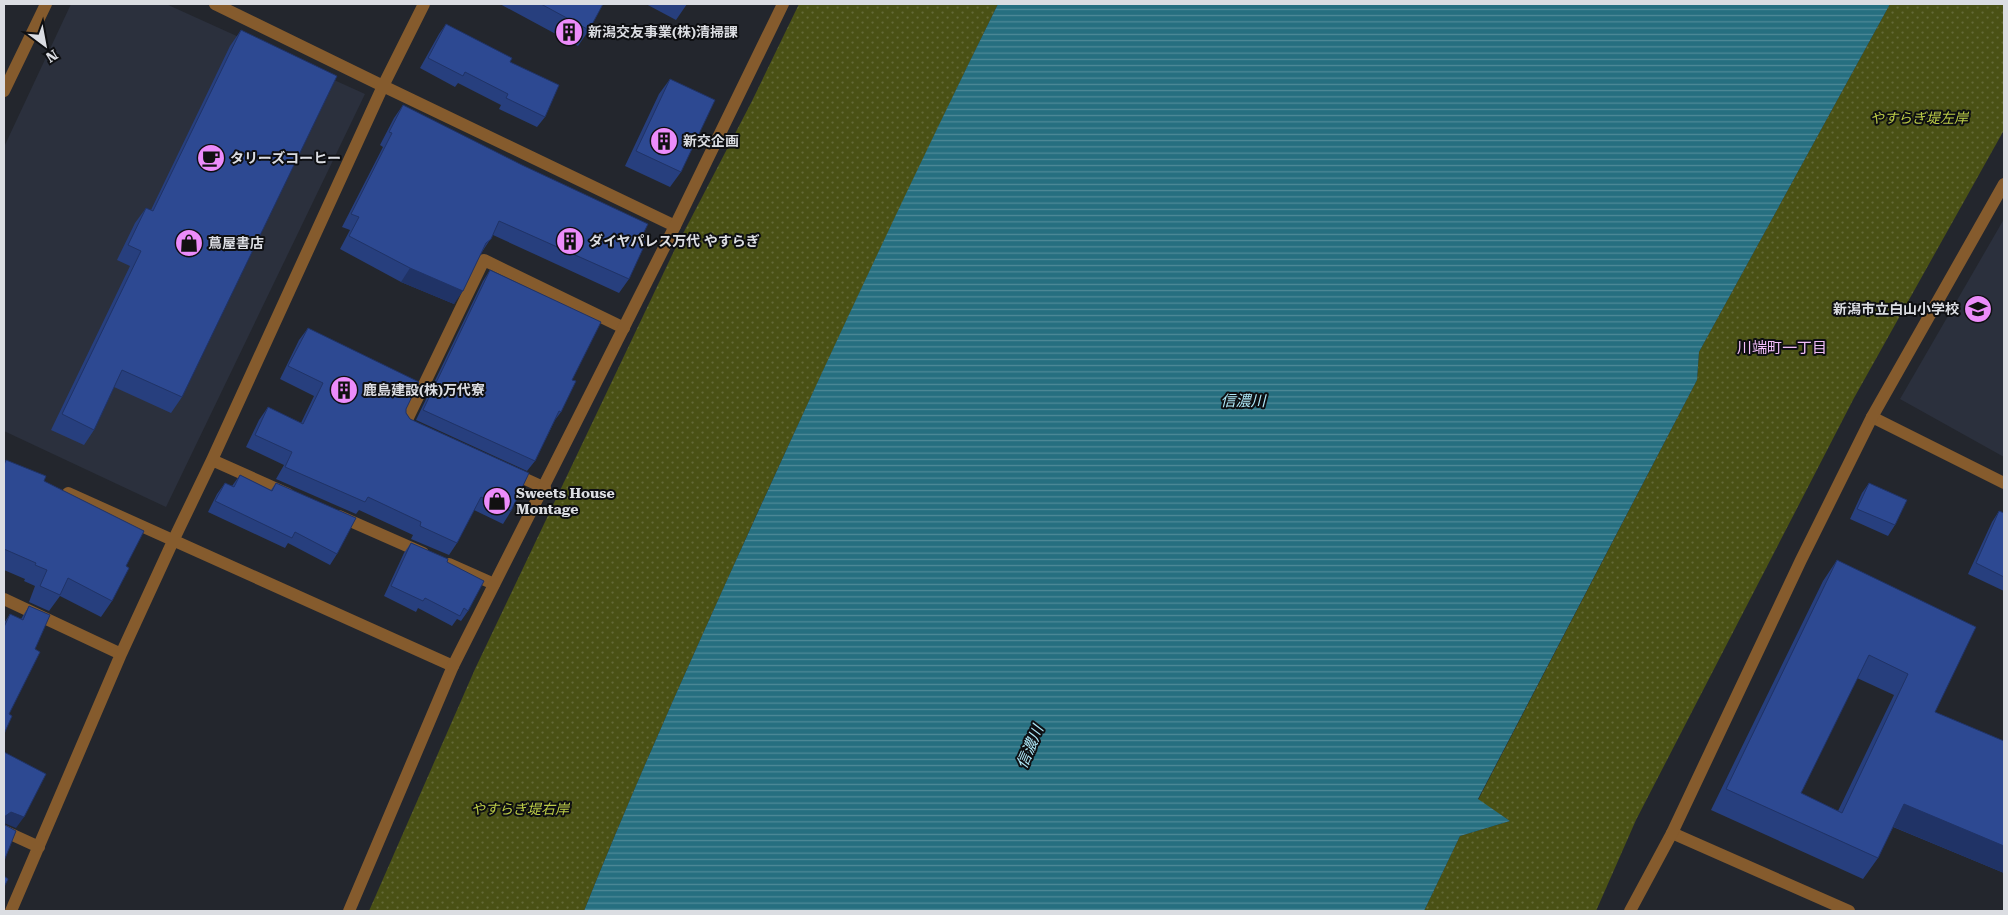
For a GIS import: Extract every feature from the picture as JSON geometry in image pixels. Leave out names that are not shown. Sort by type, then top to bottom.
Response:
[{"type":"street","points":[[4,91],[46,4]]},
{"type":"street","points":[[215,4],[675,226]]},
{"type":"street","points":[[11,911],[121,654],[383,86],[424,4]]},
{"type":"street","points":[[349,911],[453,666],[675,226],[783,4]]},
{"type":"street","points":[[1630,911],[1672,833],[1797,569],[1872,418],[2004,184]]},
{"type":"street","points":[[422,432],[405,424],[484,260],[624,328]]},
{"type":"street","points":[[1872,418],[2004,483]]},
{"type":"street","points":[[212,460],[303,500]]},
{"type":"street","points":[[501,468],[544,488]]},
{"type":"street","points":[[57,488],[453,666]]},
{"type":"street","points":[[330,512],[494,584]]},
{"type":"street","points":[[4,599],[121,654]]},
{"type":"street","points":[[4,831],[39,847]]},
{"type":"street","points":[[1672,833],[1849,911]]},
{"type":"shaded area","points":[[71,4],[166,4],[365,94],[166,507],[4,431],[4,147]]},
{"type":"shaded area","name":"新潟市立白山小学校","points":[[2004,219],[2004,457],[1900,399]]},
{"type":"green space","name":"やすらぎ堤右岸","points":[[799,4],[998,4],[936,131],[756,516],[646,762],[584,911],[369,911],[475,669],[674,251],[752,101]]},
{"type":"green space","name":"やすらぎ堤左岸","points":[[1890,4],[2004,4],[2004,130],[1854,398],[1636,820],[1596,911],[1424,911],[1460,836],[1510,821],[1478,800],[1697,380],[1699,352]]},
{"type":"water","name":"信濃川","points":[[998,4],[1890,4],[1699,352],[1697,380],[1478,799],[1510,821],[1460,836],[1424,911],[584,911],[647,760],[758,512],[936,130]]},
{"type":"building","points":[[541,4],[603,4],[589,30]]},
{"type":"building","points":[[446,24],[512,58],[510,62],[559,85],[545,117],[506,98],[508,94],[465,72],[463,76],[428,58]]},
{"type":"building","name":"蔦屋書店","points":[[241,30],[337,76],[182,397],[122,370],[94,430],[62,414],[141,251],[128,245],[146,208],[153,211]]},
{"type":"building","name":"新交企画","points":[[670,79],[715,100],[681,172],[636,151]]},
{"type":"building","points":[[403,105],[522,165],[648,224],[640,240],[646,242],[629,279],[499,221],[463,291],[410,268],[349,236],[359,217],[351,214],[392,133],[389,132]]},
{"type":"building","points":[[490,270],[601,322],[572,380],[576,381],[535,461],[423,410]]},
{"type":"building","points":[[308,328],[419,382],[406,409],[410,419],[529,473],[511,511],[481,497],[457,543],[420,526],[421,522],[368,497],[365,502],[285,467],[292,452],[255,435],[268,407],[303,424],[323,383],[288,366]]},
{"type":"building","points":[[6,460],[46,476],[44,481],[144,531],[126,566],[129,568],[112,601],[68,578],[60,595],[40,586],[47,570],[4,549],[4,465]]},
{"type":"building","points":[[240,475],[272,491],[276,483],[356,518],[337,554],[295,532],[292,538],[215,501],[225,483],[234,487]]},
{"type":"building","points":[[1869,483],[1907,500],[1895,525],[1857,509]]},
{"type":"building","points":[[1999,511],[2004,513],[2004,577],[1976,563]]},
{"type":"building","points":[[411,543],[448,559],[447,562],[484,581],[468,611],[464,608],[460,616],[425,598],[423,601],[391,586]]},
{"type":"building","points":[[1837,560],[1976,627],[1935,712],[2004,741],[2004,846],[1904,804],[1878,858],[1726,789]],"holes":[[[1869,655],[1908,674],[1842,813],[1801,793]]]},
{"type":"building","points":[[29,606],[50,615],[35,649],[40,652],[9,714],[12,716],[4,734],[4,627],[10,614],[23,620]]},
{"type":"building","points":[[4,752],[46,774],[24,817],[11,812],[4,817]]},
{"type":"building","points":[[4,817],[5,825],[16,831],[4,861]]},
{"type":"building","points":[[4,876],[8,879],[4,887]]},
{"type":"place","name":"新潟交友事業(株)清掃課","points":[[569,32]]},
{"type":"place","name":"新交企画","points":[[664,141]]},
{"type":"place","name":"タリーズコーヒー","points":[[211,158]]},
{"type":"place","name":"ダイヤパレス万代 やすらぎ","points":[[570,241]]},
{"type":"place","name":"蔦屋書店","points":[[189,243]]},
{"type":"place","name":"新潟市立白山小学校","points":[[1978,309]]},
{"type":"place","name":"鹿島建設(株)万代寮","points":[[344,390]]},
{"type":"place","name":"Sweets House Montage","points":[[497,501]]},
{"type":"district","name":"川端町一丁目","points":[[1782,348]]}]
